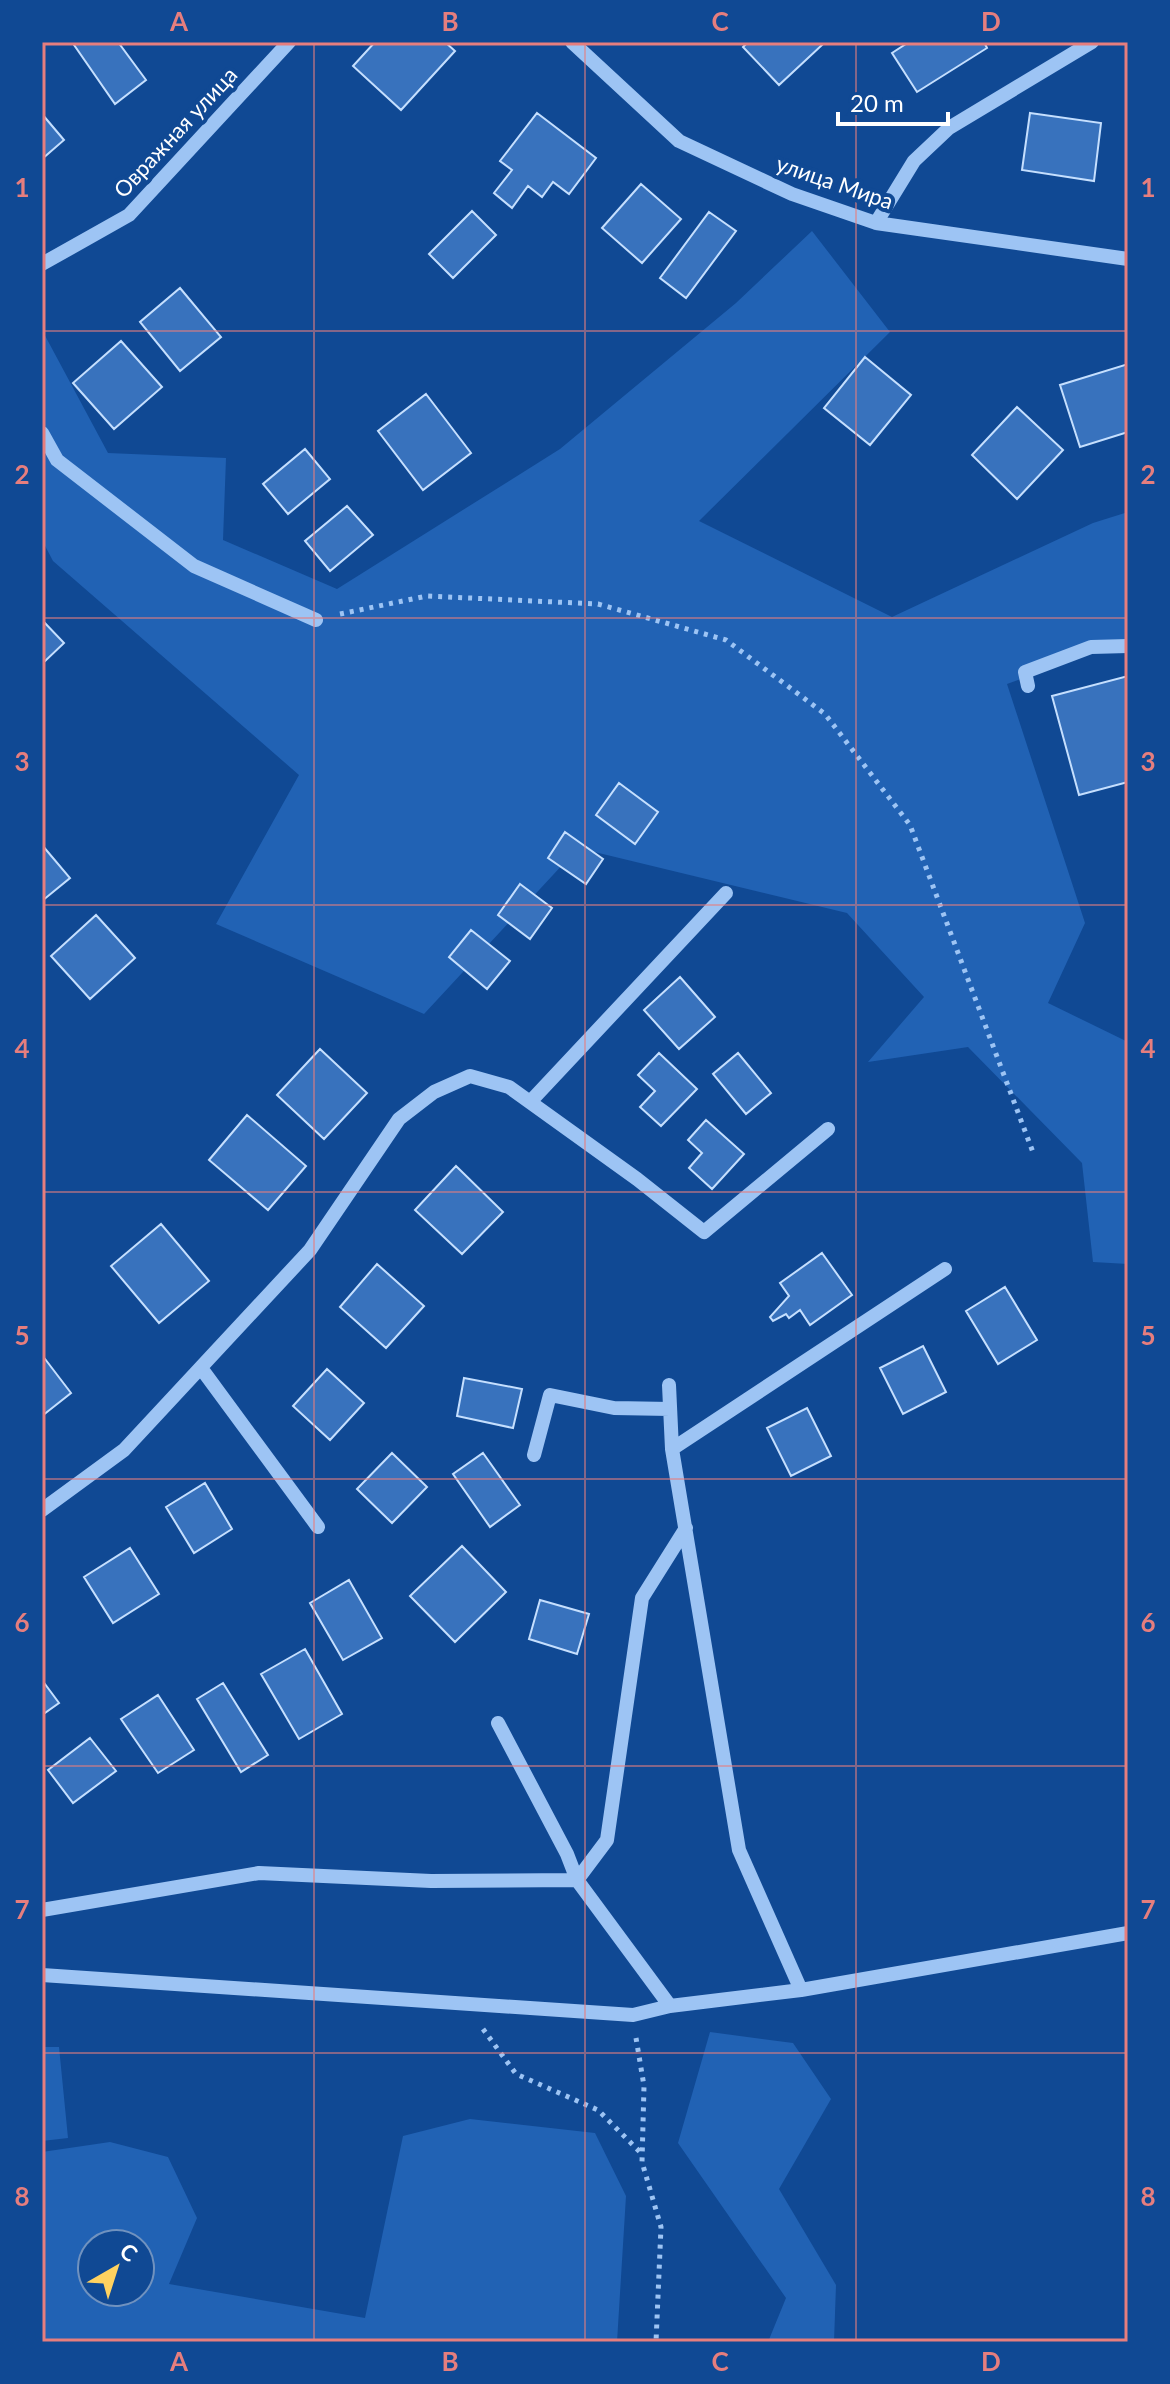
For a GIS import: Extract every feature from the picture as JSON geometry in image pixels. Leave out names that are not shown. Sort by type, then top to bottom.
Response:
[{"type":"street","name":"Овражная улица","points":[[42,264],[129,215],[289,42]]},
{"type":"street","name":"улица Мира","points":[[572,42],[679,141],[792,194],[876,223],[1128,259]]},
{"type":"street","points":[[876,223],[914,161],[949,128],[1092,42]]},
{"type":"street","points":[[42,433],[57,460],[194,566],[316,620]]},
{"type":"street","points":[[1028,686],[1025,672],[1091,647],[1128,646]]},
{"type":"street","points":[[530,1102],[726,893]]},
{"type":"street","points":[[42,1510],[124,1450],[201,1368],[310,1250],[399,1119],[434,1092],[470,1076],[509,1087],[637,1179],[704,1232],[828,1129]]},
{"type":"street","points":[[672,1449],[945,1269]]},
{"type":"street","points":[[201,1368],[318,1527]]},
{"type":"street","points":[[669,1385],[672,1449],[739,1850],[801,1990]]},
{"type":"street","points":[[534,1455],[550,1395],[614,1408],[670,1409]]},
{"type":"street","points":[[577,1880],[607,1840],[642,1598],[686,1528]]},
{"type":"street","points":[[498,1723],[567,1854],[577,1880],[670,2006]]},
{"type":"street","points":[[42,1910],[259,1873],[431,1881],[577,1880]]},
{"type":"street","points":[[42,1975],[633,2015],[670,2006],[801,1990],[1128,1933]]},
{"type":"path","points":[[316,620],[427,596],[598,604],[726,640],[788,686],[825,714],[910,825],[1034,1155]]},
{"type":"path","points":[[464,2004],[516,2074],[598,2110],[642,2154]]},
{"type":"path","points":[[633,2015],[644,2086],[642,2154],[661,2227],[656,2342]]},
{"type":"shaded area","points":[[812,231],[890,332],[699,521],[892,617],[1093,523],[1128,512],[1128,639],[1007,684],[1085,923],[1048,1003],[1128,1042],[1128,1264],[1093,1262],[1082,1163],[968,1047],[868,1062],[924,997],[847,913],[578,848],[424,1014],[216,924],[299,775],[53,561],[42,540],[42,330],[108,453],[226,458],[223,540],[337,589],[560,449],[736,303]]},
{"type":"shaded area","points":[[710,2032],[793,2043],[831,2099],[779,2189],[836,2285],[834,2342],[768,2342],[786,2298],[678,2143]]},
{"type":"shaded area","points":[[42,2047],[59,2047],[68,2138],[42,2141]]},
{"type":"shaded area","points":[[470,2119],[595,2133],[626,2196],[617,2342],[42,2342],[42,2152],[110,2142],[168,2157],[197,2218],[169,2284],[365,2318],[403,2136]]},
{"type":"building","points":[[72,42],[118,42],[146,80],[115,104]]},
{"type":"building","points":[[375,42],[445,42],[455,51],[401,110],[353,66]]},
{"type":"building","points":[[748,42],[819,42],[822,45],[779,85],[743,47]]},
{"type":"building","points":[[909,42],[984,42],[987,48],[917,92],[892,53]]},
{"type":"building","points":[[537,113],[596,158],[569,194],[553,182],[542,197],[528,186],[512,208],[494,193],[512,170],[500,161]]},
{"type":"building","points":[[1030,113],[1101,123],[1094,181],[1022,170]]},
{"type":"building","points":[[42,114],[64,140],[42,159]]},
{"type":"building","points":[[641,184],[681,219],[642,263],[602,228]]},
{"type":"building","points":[[472,211],[496,235],[453,278],[429,254]]},
{"type":"building","points":[[709,212],[736,231],[686,298],[660,278]]},
{"type":"building","points":[[180,288],[221,337],[180,371],[140,322]]},
{"type":"building","points":[[121,341],[162,387],[114,429],[73,383]]},
{"type":"building","points":[[865,357],[911,395],[870,445],[824,408]]},
{"type":"building","points":[[1128,364],[1128,432],[1080,447],[1060,385]]},
{"type":"building","points":[[426,394],[471,453],[423,490],[378,431]]},
{"type":"building","points":[[1017,407],[1063,450],[1017,499],[972,455]]},
{"type":"building","points":[[305,449],[330,479],[288,514],[263,484]]},
{"type":"building","points":[[347,506],[373,535],[330,571],[305,541]]},
{"type":"building","points":[[42,620],[64,643],[42,664]]},
{"type":"building","points":[[1128,676],[1128,782],[1079,795],[1052,696]]},
{"type":"building","points":[[619,783],[658,812],[635,844],[596,815]]},
{"type":"building","points":[[565,832],[603,859],[586,884],[548,858]]},
{"type":"building","points":[[42,845],[70,878],[42,901]]},
{"type":"building","points":[[520,884],[552,908],[530,939],[498,915]]},
{"type":"building","points":[[96,915],[135,958],[90,999],[51,956]]},
{"type":"building","points":[[471,930],[510,961],[487,989],[449,957]]},
{"type":"building","points":[[680,977],[715,1017],[679,1049],[644,1010]]},
{"type":"building","points":[[320,1049],[367,1093],[324,1139],[277,1095]]},
{"type":"building","points":[[659,1053],[697,1089],[661,1126],[640,1107],[655,1091],[638,1075]]},
{"type":"building","points":[[738,1053],[771,1093],[746,1114],[713,1074]]},
{"type":"building","points":[[247,1115],[306,1166],[268,1210],[209,1160]]},
{"type":"building","points":[[706,1120],[744,1154],[712,1189],[689,1168],[702,1153],[688,1140]]},
{"type":"building","points":[[456,1166],[503,1212],[462,1254],[415,1210]]},
{"type":"building","points":[[161,1224],[209,1281],[159,1323],[111,1266]]},
{"type":"building","points":[[822,1253],[852,1295],[810,1325],[800,1310],[789,1318],[786,1314],[773,1321],[770,1317],[789,1296],[780,1283]]},
{"type":"building","points":[[377,1264],[424,1306],[386,1348],[340,1307]]},
{"type":"building","points":[[1005,1287],[1037,1340],[998,1364],[966,1311]]},
{"type":"building","points":[[923,1346],[946,1392],[903,1414],[880,1368]]},
{"type":"building","points":[[42,1355],[71,1393],[42,1416]]},
{"type":"building","points":[[327,1369],[364,1403],[330,1440],[293,1406]]},
{"type":"building","points":[[464,1378],[522,1389],[513,1428],[457,1416]]},
{"type":"building","points":[[807,1408],[831,1456],[791,1476],[767,1428]]},
{"type":"building","points":[[392,1453],[427,1487],[392,1523],[357,1489]]},
{"type":"building","points":[[483,1453],[520,1505],[490,1527],[453,1474]]},
{"type":"building","points":[[205,1483],[232,1529],[194,1553],[166,1507]]},
{"type":"building","points":[[462,1546],[506,1592],[455,1642],[410,1596]]},
{"type":"building","points":[[130,1548],[159,1594],[113,1623],[84,1577]]},
{"type":"building","points":[[349,1580],[382,1638],[343,1660],[310,1603]]},
{"type":"building","points":[[540,1600],[589,1614],[577,1654],[529,1639]]},
{"type":"building","points":[[305,1649],[342,1714],[299,1739],[261,1674]]},
{"type":"building","points":[[42,1680],[59,1703],[42,1715]]},
{"type":"building","points":[[223,1683],[268,1755],[241,1772],[197,1699]]},
{"type":"building","points":[[158,1695],[194,1750],[158,1773],[121,1719]]},
{"type":"building","points":[[90,1738],[116,1771],[73,1803],[48,1770]]}]
